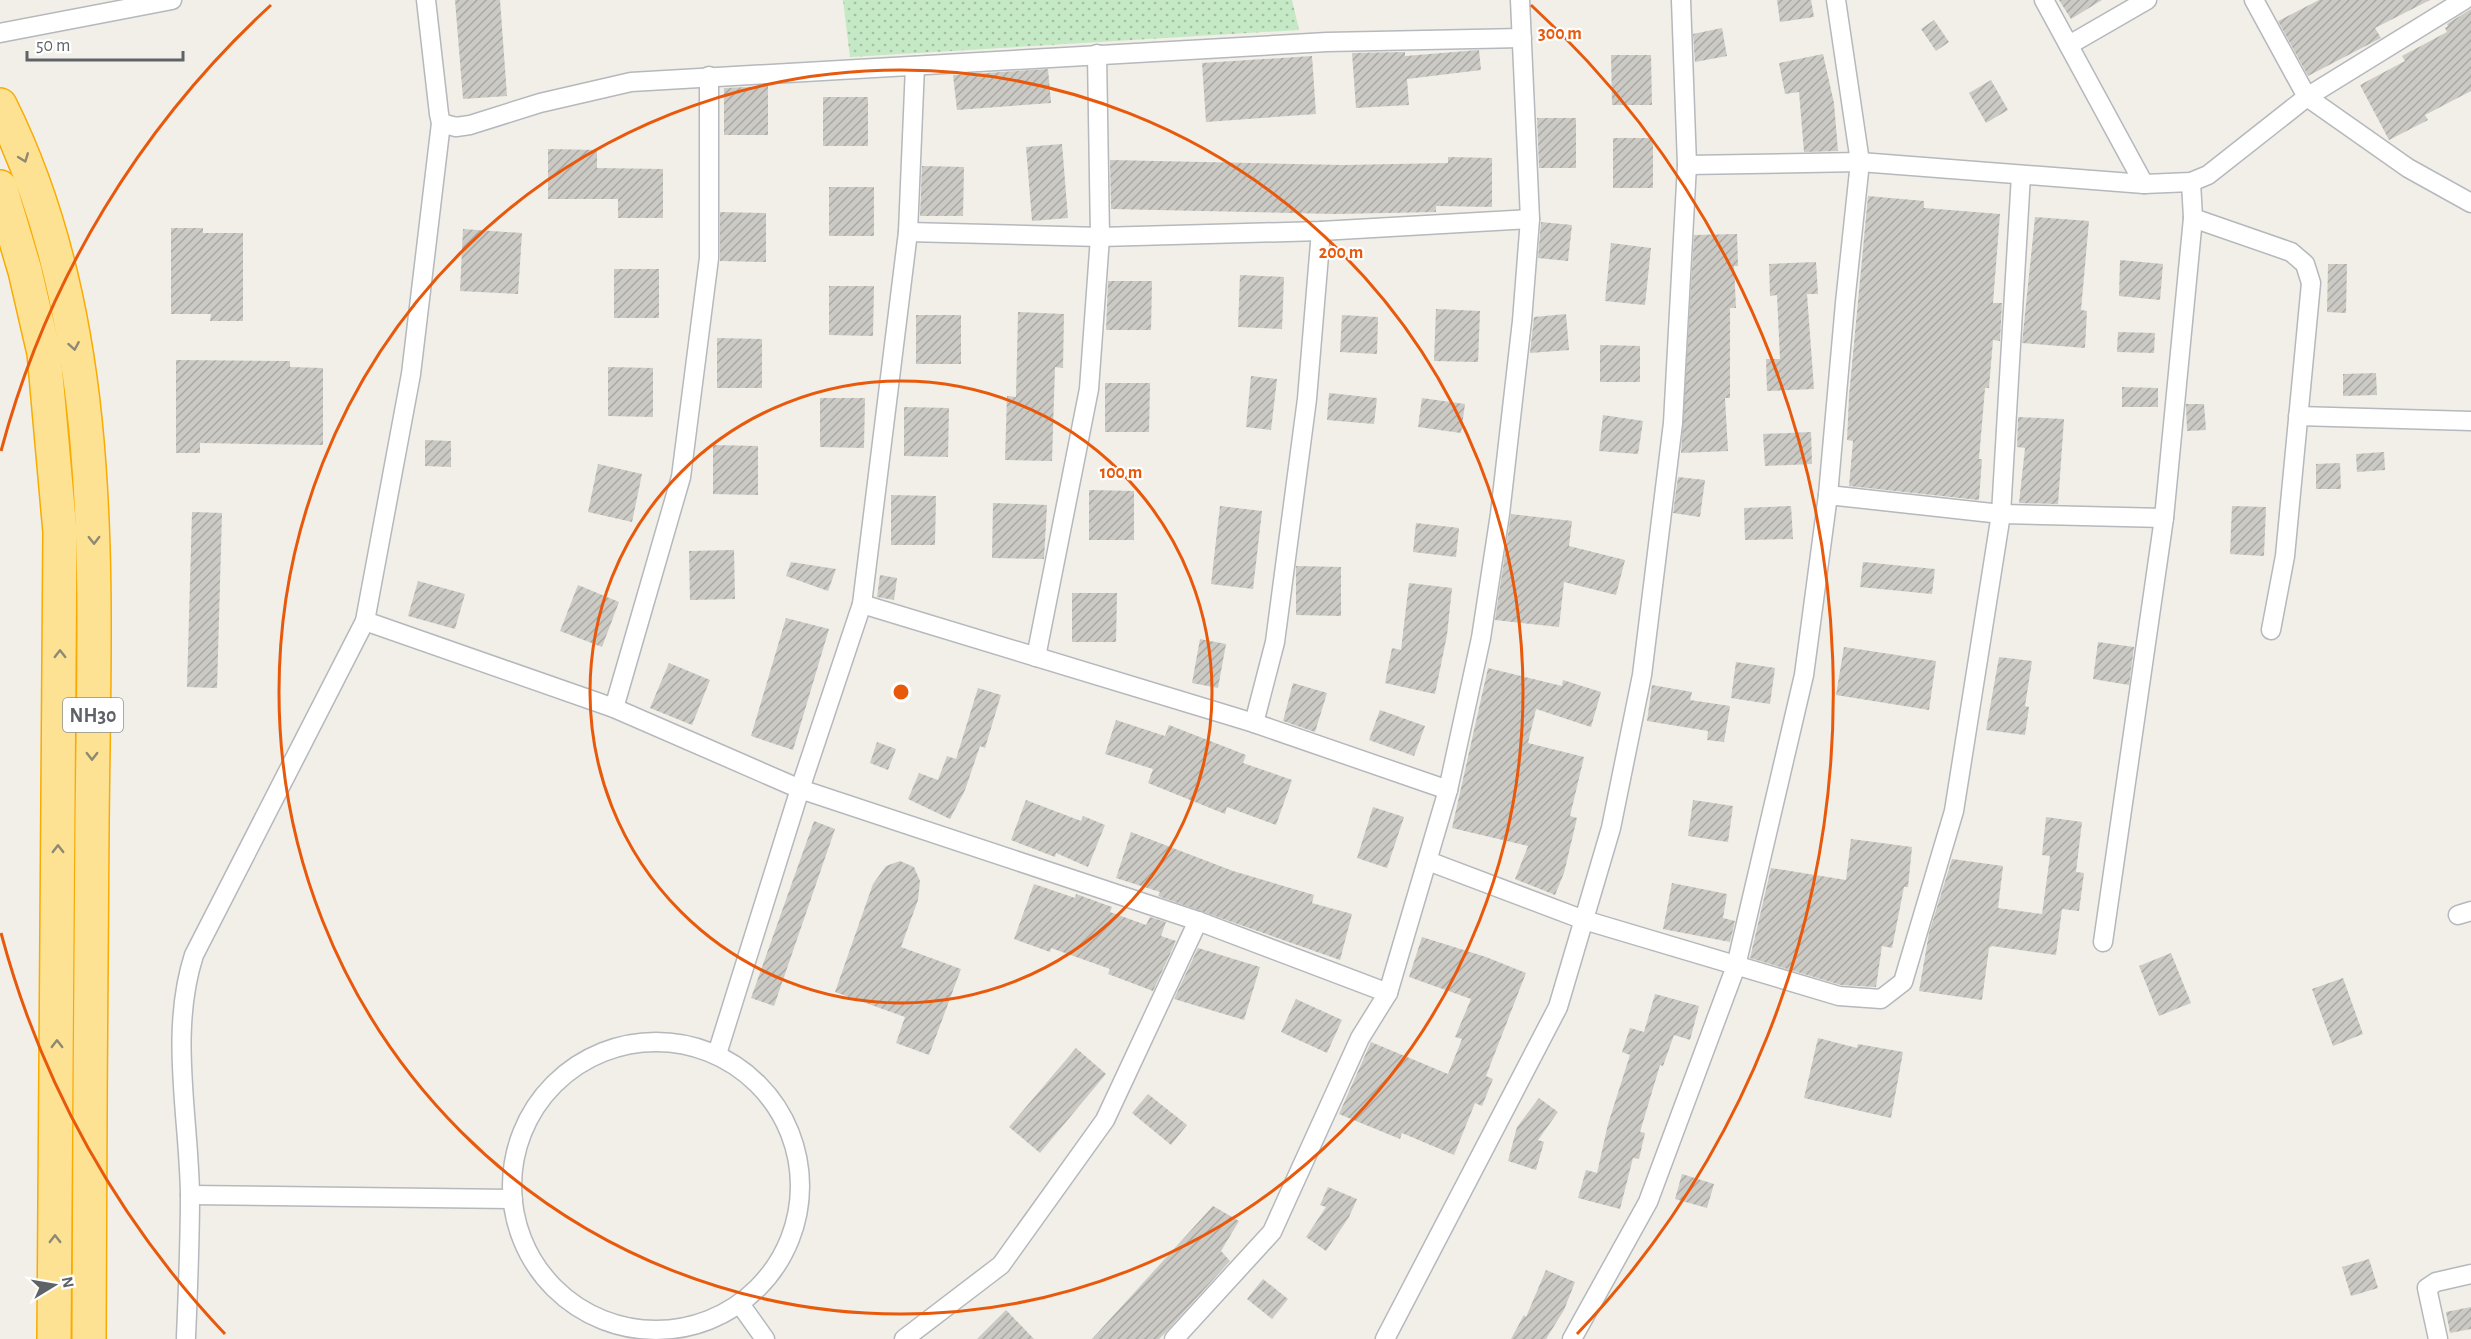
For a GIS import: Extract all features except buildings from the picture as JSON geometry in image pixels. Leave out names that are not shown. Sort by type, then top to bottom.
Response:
[{"type":"highway","name":"NH30","points":[[0,105],[16,137],[36,191],[60,271],[75,349],[94,534],[90,1339]]},
{"type":"highway","name":"NH30","points":[[0,188],[25,271],[44,353],[60,532],[54,1339]]},
{"type":"street","points":[[0,33],[172,0]]},
{"type":"street","points":[[186,1337],[190,1195],[182,1054],[187,978],[194,956],[288,767],[365,621],[411,374],[441,123],[426,0]]},
{"type":"street","points":[[1174,1339],[1272,1232],[1360,1038],[1388,993],[1448,790],[1482,638],[1500,514],[1522,321],[1530,219],[1520,0]]},
{"type":"street","points":[[1385,1339],[1558,1007],[1611,828],[1642,675],[1673,423],[1687,165],[1681,0]]},
{"type":"street","points":[[1572,1339],[1648,1202],[1736,966],[1804,675],[1828,495],[1860,162],[1836,0]]},
{"type":"street","points":[[2044,0],[2144,184]]},
{"type":"street","points":[[2069,45],[2147,0]]},
{"type":"street","points":[[2254,0],[2307,97],[2408,168],[2471,202]]},
{"type":"street","points":[[1687,165],[1860,162],[2144,184],[2191,182],[2208,175],[2307,97],[2464,0]]},
{"type":"street","points":[[441,123],[456,128],[470,125],[540,103],[631,81],[1328,42],[1522,38]]},
{"type":"street","points":[[1036,657],[1089,389],[1100,237],[1097,54]]},
{"type":"street","points":[[717,1054],[800,789],[862,604],[908,232],[915,66]]},
{"type":"street","points":[[614,708],[681,477],[709,258],[709,76]]},
{"type":"street","points":[[1428,861],[1584,920],[1839,996],[1881,999],[1903,982],[1954,811],[2001,514],[2021,175]]},
{"type":"street","points":[[2103,942],[2164,518],[2193,218],[2191,182]]},
{"type":"street","points":[[2193,218],[2291,252],[2306,264],[2311,283],[2285,556],[2271,630]]},
{"type":"street","points":[[908,232],[1100,237],[1321,231],[1530,219]]},
{"type":"street","points":[[1254,723],[1276,631],[1307,399],[1321,231]]},
{"type":"street","points":[[2298,416],[2471,421]]},
{"type":"street","points":[[1828,495],[2001,514],[2164,518]]},
{"type":"street","points":[[862,604],[1254,723],[1448,790]]},
{"type":"street","points":[[365,621],[614,708],[800,789],[1198,921],[1388,993]]},
{"type":"street","points":[[904,1339],[1000,1265],[1105,1120],[1198,921]]},
{"type":"street","points":[[675,1042],[717,1054],[753,1078],[780,1112],[796,1152],[800,1173],[798,1216],[791,1237],[771,1275],[740,1304],[711,1320],[680,1329],[637,1330],[596,1317],[560,1294],[533,1260],[523,1241],[513,1199],[515,1156],[530,1116],[556,1081],[592,1056],[633,1043],[675,1042]]},
{"type":"street","points":[[190,1195],[513,1199]]},
{"type":"street","points":[[2438,1339],[2427,1288],[2436,1282],[2471,1274]]},
{"type":"street","points":[[740,1304],[765,1339]]},
{"type":"green space","points":[[843,0],[1292,0],[1299,30],[850,57]]}]
